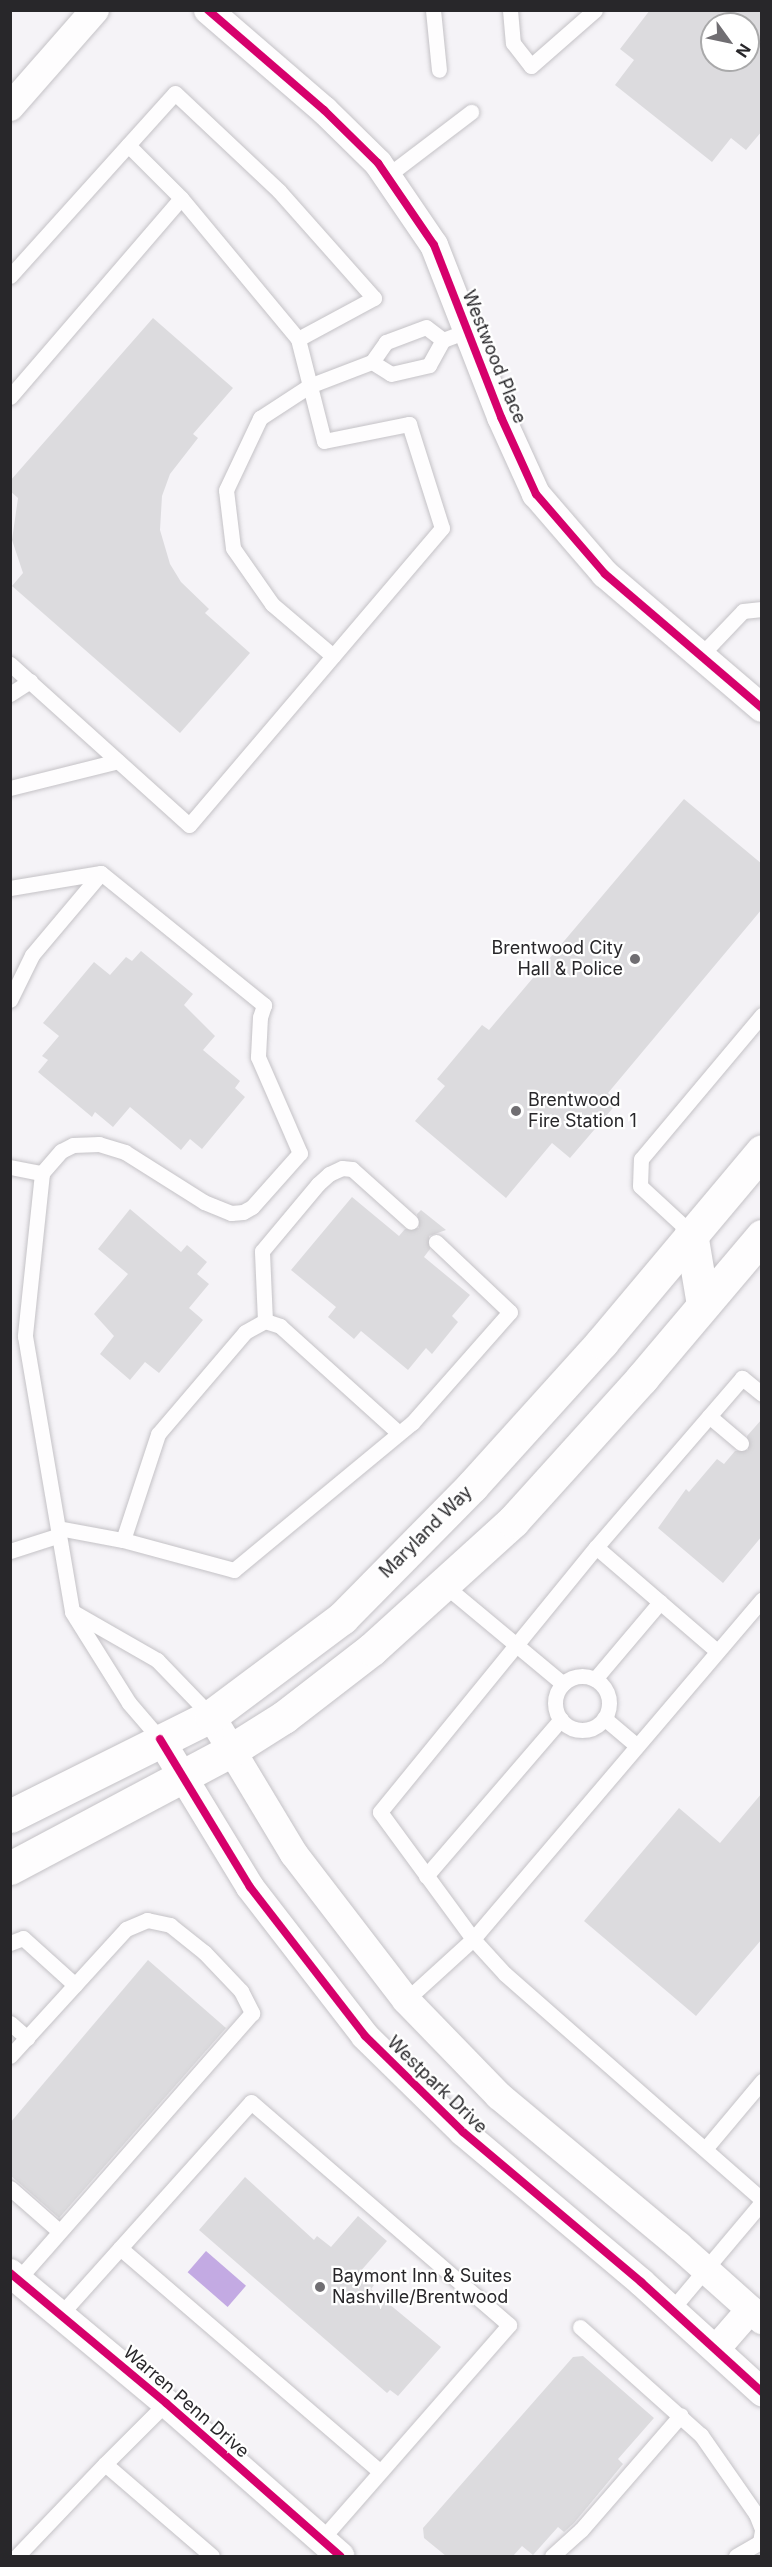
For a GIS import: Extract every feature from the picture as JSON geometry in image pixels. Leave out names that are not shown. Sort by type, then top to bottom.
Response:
[{"type":"main road","name":"Maryland Way","points":[[10,1816],[160,1739],[211,1716],[342,1618],[472,1486],[602,1342],[762,1151]]},
{"type":"main road","points":[[691,1233],[703,1305]]},
{"type":"main road","points":[[10,1868],[182,1774],[230,1751],[284,1716],[372,1649],[513,1521],[762,1236]]},
{"type":"street","points":[[13,99],[95,10]]},
{"type":"street","name":"Westwood Place","points":[[208,10],[324,110],[387,176],[434,245],[455,335],[536,494],[605,574],[762,708]]},
{"type":"street","name":"Westpark Drive","points":[[211,1716],[294,1854],[406,2000],[499,2096],[706,2269],[756,2315]]},
{"type":"street","name":"Westpark Drive","points":[[160,1739],[250,1887],[365,2036],[463,2132],[672,2309],[762,2392]]},
{"type":"street","name":"Warren Penn Drive","points":[[14,2276],[166,2403],[330,2548]]},
{"type":"street","points":[[716,2349],[756,2315]]},
{"type":"lane","points":[[434,10],[439,70]]},
{"type":"lane","points":[[510,10],[513,43],[531,66],[595,10]]},
{"type":"lane","points":[[10,276],[175,93],[279,191],[374,298],[298,339]]},
{"type":"lane","points":[[387,176],[471,112]]},
{"type":"lane","points":[[10,664],[189,825],[442,528],[410,424],[324,441],[298,339],[181,198],[128,145]]},
{"type":"lane","points":[[10,397],[181,198]]},
{"type":"lane","points":[[333,656],[272,604],[233,548],[226,490],[260,418],[309,386],[372,362],[386,342],[426,327],[455,335],[429,365],[391,374],[372,362]]},
{"type":"lane","points":[[700,656],[743,611],[762,609]]},
{"type":"lane","points":[[10,694],[30,681]]},
{"type":"lane","points":[[10,788],[118,761]]},
{"type":"lane","points":[[10,888],[101,873],[264,1005],[258,1031],[258,1057],[300,1153],[252,1208],[243,1212],[231,1213],[204,1202],[125,1152],[99,1144],[73,1145],[61,1151],[42,1173],[25,1336],[72,1612],[129,1703],[160,1739]]},
{"type":"lane","points":[[10,1000],[32,955],[101,873]]},
{"type":"lane","points":[[691,1233],[640,1186],[641,1159],[762,1015]]},
{"type":"lane","points":[[10,1167],[42,1173]]},
{"type":"lane","points":[[264,1321],[262,1251],[329,1174],[342,1168],[352,1169],[411,1222]]},
{"type":"lane","points":[[10,1551],[59,1531],[123,1540],[234,1570],[412,1423],[510,1312],[436,1242]]},
{"type":"lane","points":[[123,1540],[158,1434],[245,1332],[264,1321],[280,1326],[399,1433]]},
{"type":"lane","points":[[672,2309],[762,2201],[505,1974],[473,1939],[380,1812],[596,1547],[742,1378],[762,1394]]},
{"type":"lane","points":[[710,1416],[741,1443]]},
{"type":"lane","points":[[596,1547],[717,1651]]},
{"type":"lane","points":[[443,1584],[563,1684]]},
{"type":"lane","points":[[406,2000],[473,1939],[762,1599]]},
{"type":"lane","points":[[595,1679],[660,1602]]},
{"type":"lane","points":[[72,1612],[157,1660],[211,1716]]},
{"type":"lane","points":[[580,1676],[595,1679],[609,1699],[604,1718],[593,1727],[579,1729],[561,1719],[556,1698],[563,1684],[580,1676]]},
{"type":"lane","points":[[604,1718],[637,1746]]},
{"type":"lane","points":[[426,1876],[561,1719]]},
{"type":"lane","points":[[10,2056],[126,1929],[155,1920],[170,1925],[204,1952],[241,1991],[252,2013],[58,2231],[14,2276]]},
{"type":"lane","points":[[10,1943],[23,1938],[75,1985]]},
{"type":"lane","points":[[10,2023],[27,2038]]},
{"type":"lane","points":[[705,2149],[762,2081]]},
{"type":"lane","points":[[60,2315],[251,2102],[465,2286],[509,2325],[380,2472],[330,2548]]},
{"type":"lane","points":[[10,2188],[58,2231]]},
{"type":"lane","points":[[120,2248],[380,2472]]},
{"type":"lane","points":[[580,2327],[681,2415],[721,2460],[762,2530],[760,2542],[736,2556]]},
{"type":"lane","points":[[17,2556],[166,2403]]},
{"type":"lane","points":[[552,2556],[581,2530],[681,2415]]},
{"type":"lane","points":[[105,2464],[212,2556]]},
{"type":"shaded area","points":[[206,2251],[246,2286],[228,2307],[188,2272]]},
{"type":"building","points":[[650,10],[762,10],[762,131],[746,150],[731,138],[712,162],[615,85],[634,60],[620,49]]},
{"type":"building","points":[[153,318],[233,388],[193,434],[198,438],[170,474],[162,496],[160,530],[170,564],[181,582],[209,609],[205,613],[250,653],[180,733],[12,586],[23,573],[12,540],[18,498],[10,491],[10,481]]},
{"type":"building","name":"Brentwood City Hall & Police","points":[[684,799],[762,864],[762,909],[608,1093],[618,1102],[570,1158],[552,1143],[506,1198],[415,1121],[445,1086],[437,1079],[482,1025],[489,1030]]},
{"type":"building","points":[[141,951],[193,994],[184,1005],[215,1036],[203,1050],[240,1081],[235,1088],[245,1097],[202,1149],[190,1139],[181,1150],[130,1107],[113,1127],[95,1112],[92,1117],[38,1072],[48,1060],[42,1056],[59,1036],[43,1023],[94,962],[110,975],[126,957],[132,961]]},
{"type":"building","points":[[352,1197],[399,1236],[405,1229],[419,1228],[417,1214],[421,1210],[446,1230],[429,1236],[430,1249],[424,1257],[470,1295],[452,1316],[458,1322],[432,1354],[426,1348],[408,1370],[361,1331],[354,1339],[328,1317],[336,1307],[291,1270]]},
{"type":"building","points":[[130,1209],[181,1252],[187,1245],[207,1262],[197,1274],[209,1284],[189,1308],[203,1320],[159,1373],[145,1362],[130,1380],[100,1354],[114,1336],[94,1314],[128,1274],[98,1249]]},
{"type":"building","points":[[762,1419],[762,1536],[723,1583],[658,1528],[686,1489],[689,1492],[717,1459],[724,1464],[735,1451],[748,1450],[747,1436]]},
{"type":"building","points":[[762,1793],[762,1939],[696,2016],[584,1921],[679,1808],[720,1843]]},
{"type":"building","points":[[148,1960],[226,2028],[59,2218],[10,2175],[10,2123]]},
{"type":"building","name":"Baymont Inn & Suites Nashville/Brentwood","points":[[245,2177],[314,2240],[317,2236],[331,2247],[358,2216],[387,2241],[359,2273],[374,2285],[371,2289],[441,2347],[398,2396],[390,2390],[387,2393],[199,2230]]},
{"type":"building","points":[[583,2356],[654,2418],[618,2459],[623,2464],[574,2523],[564,2532],[558,2527],[533,2555],[522,2546],[513,2556],[446,2556],[424,2538],[423,2528],[573,2357]]},
{"type":"cycle path","points":[[208,10],[324,110],[378,163],[434,245],[501,417],[536,494],[605,574],[762,708]]},
{"type":"cycle path","points":[[160,1739],[250,1887],[365,2036],[463,2132],[641,2282],[762,2392]]},
{"type":"cycle path","points":[[10,2273],[166,2403],[340,2556]]},
{"type":"place","name":"Brentwood City Hall & Police","points":[[635,959]]},
{"type":"place","name":"Brentwood Fire Station 1","points":[[516,1111]]},
{"type":"place","name":"Baymont Inn & Suites Nashville/Brentwood","points":[[320,2287]]}]
